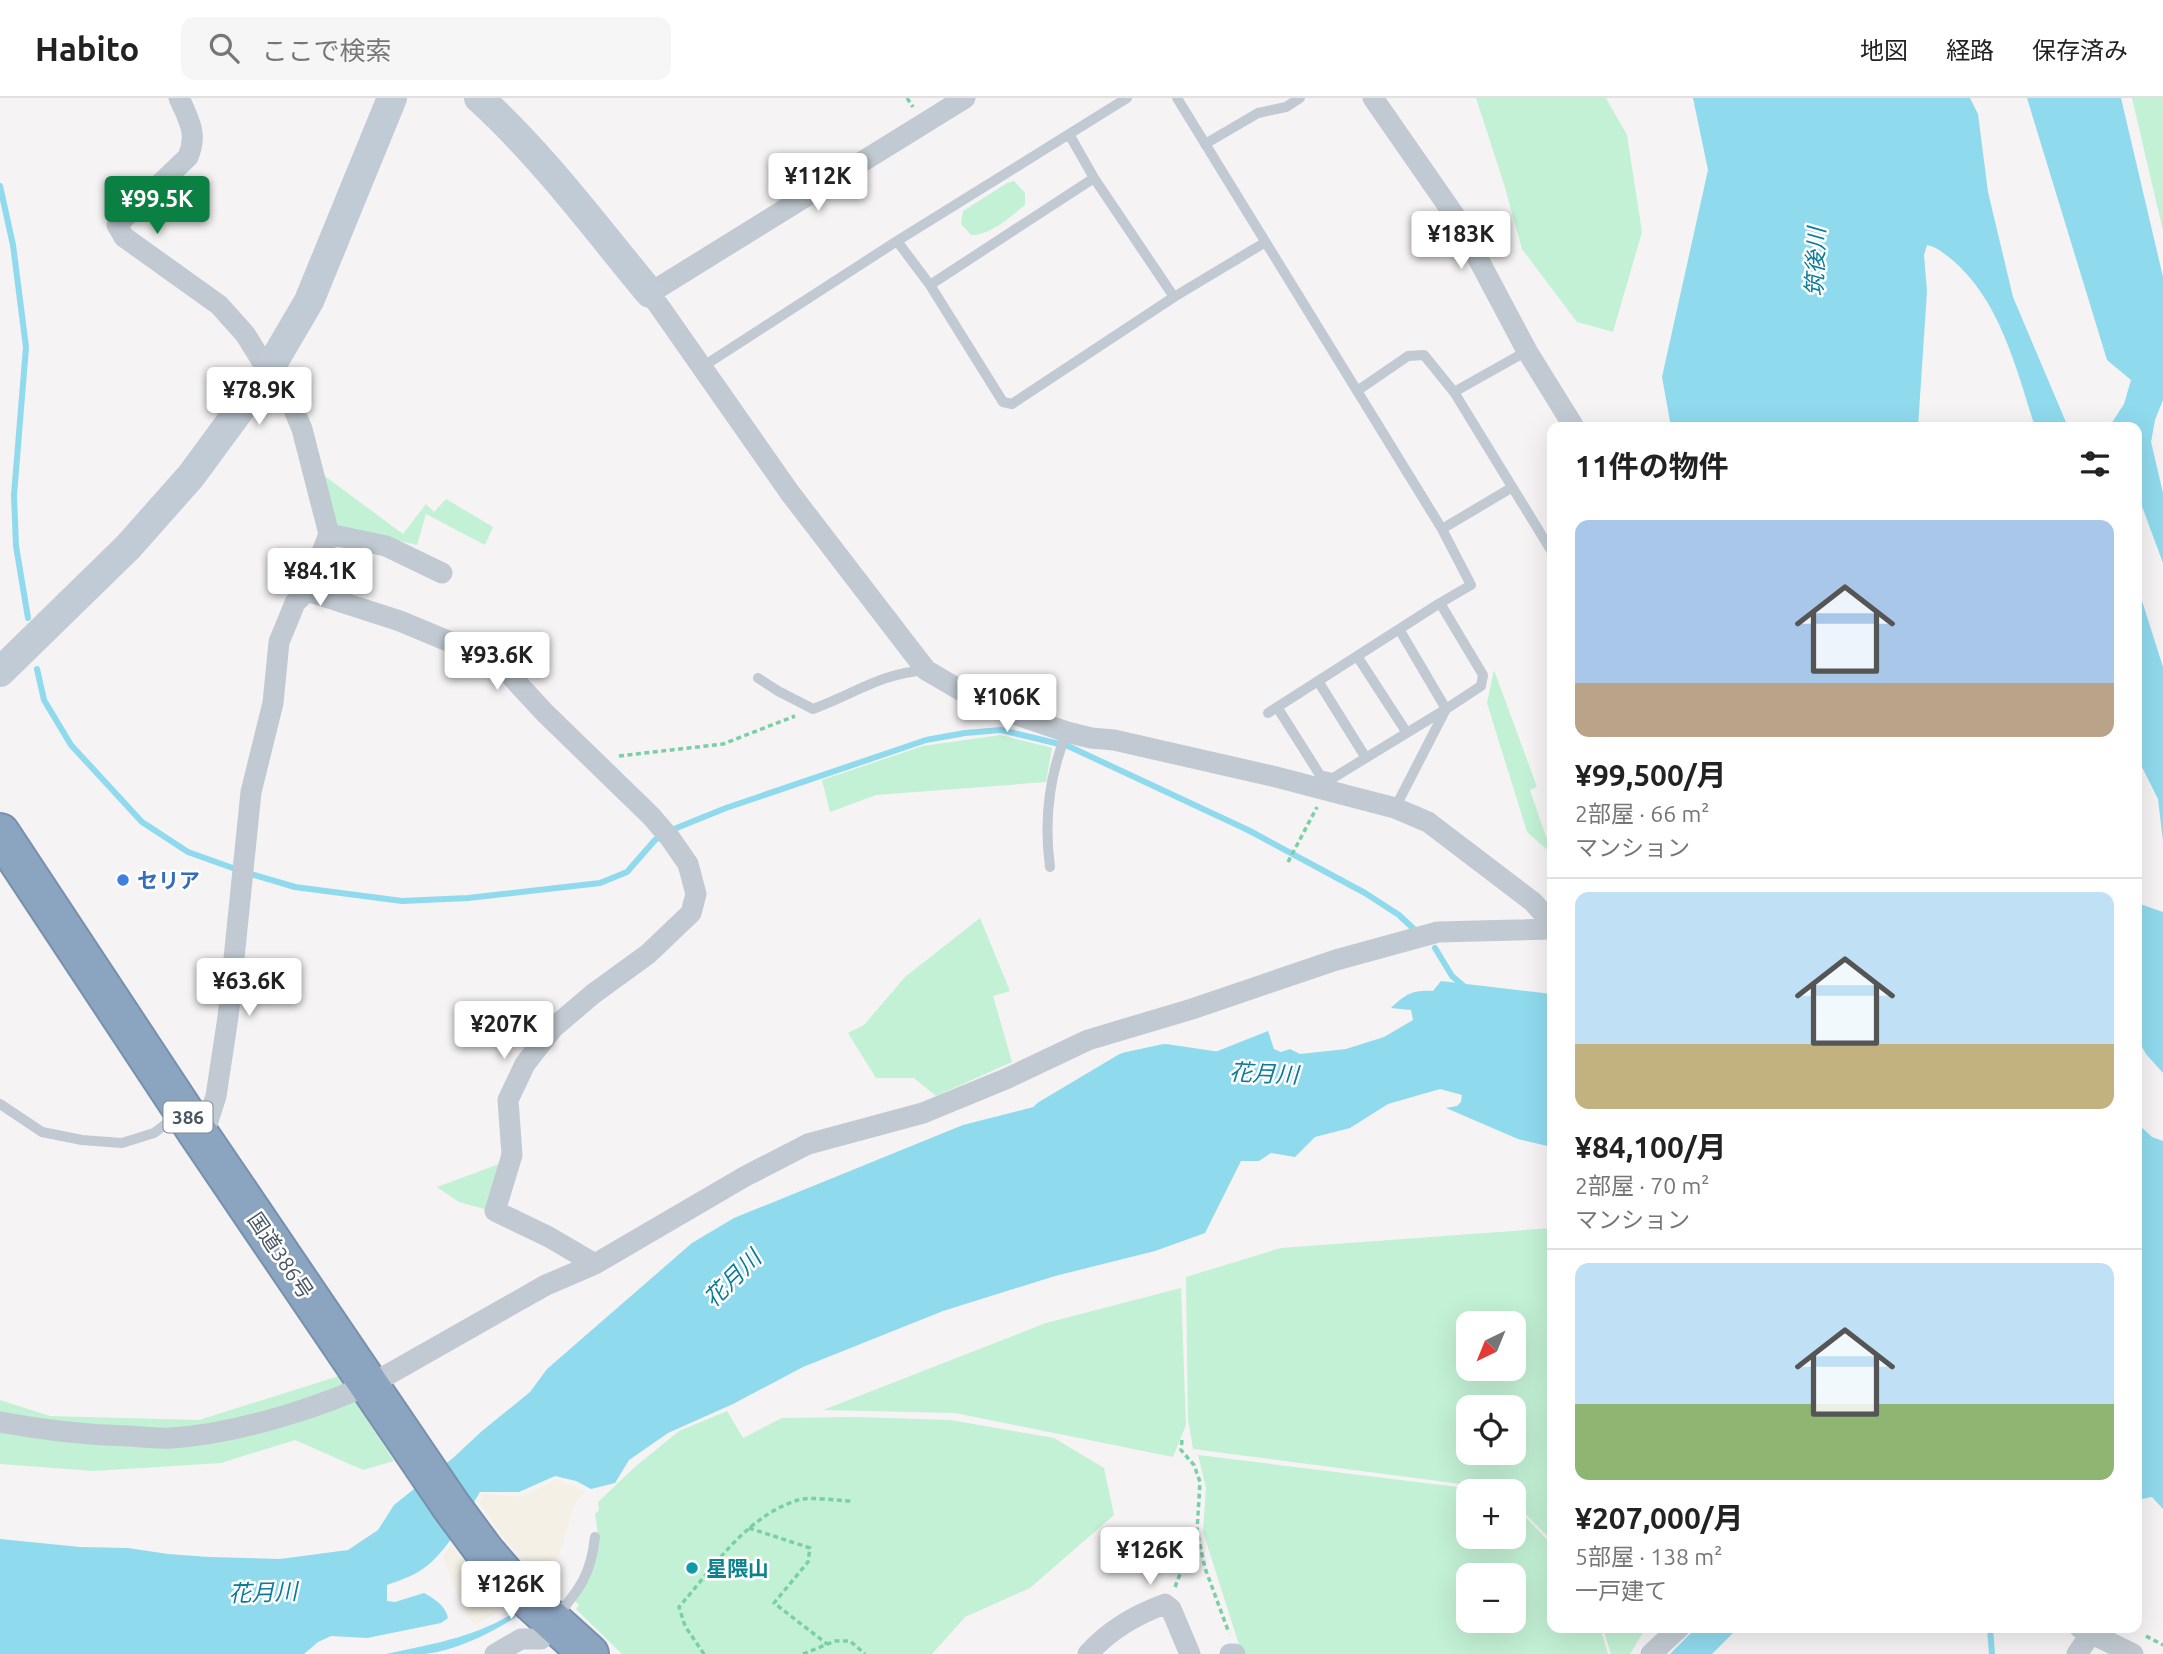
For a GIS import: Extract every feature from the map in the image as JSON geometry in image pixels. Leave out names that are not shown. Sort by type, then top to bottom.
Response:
[{"type":"highway","name":"国道386号","points":[[0,833],[458,1515],[516,1588],[547,1638],[589,1654]]},
{"type":"street","points":[[179,98],[193,127],[194,143],[188,157],[117,225],[124,237],[219,304],[245,334],[289,398],[302,429],[329,534],[307,591],[295,603],[279,642],[272,703],[251,792],[228,1017],[216,1096],[208,1121],[190,1119]]},
{"type":"street","points":[[0,672],[128,547],[191,477],[268,371],[309,300],[392,98]]},
{"type":"street","points":[[479,98],[500,117],[559,183],[650,293],[790,493],[926,670],[972,697],[1064,739],[1114,740],[1395,808],[1428,822],[1533,902],[1547,917]]},
{"type":"street","points":[[650,293],[965,98]]},
{"type":"street","points":[[1373,98],[1457,219],[1528,351],[1571,422]]},
{"type":"street","points":[[329,534],[386,546],[442,573]]},
{"type":"street","points":[[307,591],[400,621],[498,662],[544,712],[667,834],[688,864],[696,894],[691,913],[648,954],[593,994],[553,1028],[525,1064],[508,1100],[512,1155],[495,1211],[550,1237],[595,1264]]},
{"type":"street","points":[[0,1422],[80,1434],[171,1438],[233,1428],[356,1392],[374,1392],[546,1285],[595,1264],[744,1177],[808,1144],[923,1113],[1008,1078],[1088,1040],[1192,1009],[1336,960],[1438,932],[1547,929]]},
{"type":"street","points":[[1088,1654],[1107,1646],[1140,1613],[1165,1604],[1171,1609],[1190,1654]]},
{"type":"street","points":[[1651,1654],[1674,1633]]},
{"type":"street","points":[[2077,1654],[2085,1633]]},
{"type":"street","points":[[2092,1633],[2133,1654]]},
{"type":"street","points":[[495,1654],[521,1639],[547,1638]]},
{"type":"lane","points":[[702,367],[897,241],[1127,98]]},
{"type":"lane","points":[[1177,98],[1442,529],[1471,585],[1440,603],[1272,710],[1320,775],[1333,778],[1481,686],[1483,676],[1440,603]]},
{"type":"lane","points":[[1205,144],[1258,113],[1286,107],[1300,98]]},
{"type":"lane","points":[[1069,134],[1094,178],[1174,298]]},
{"type":"lane","points":[[930,285],[1094,178]]},
{"type":"lane","points":[[897,241],[930,285],[1003,402],[1012,404],[1174,298],[1264,243]]},
{"type":"lane","points":[[1454,392],[1528,351]]},
{"type":"lane","points":[[1357,391],[1408,356],[1424,355],[1454,392],[1547,544]]},
{"type":"lane","points":[[1442,529],[1511,488]]},
{"type":"lane","points":[[1399,629],[1446,709]]},
{"type":"lane","points":[[1357,656],[1407,733]]},
{"type":"lane","points":[[758,678],[813,709],[881,678],[902,672],[926,670]]},
{"type":"lane","points":[[1318,681],[1366,758]]},
{"type":"lane","points":[[1395,808],[1446,709]]},
{"type":"lane","points":[[1051,867],[1047,845],[1048,811],[1064,739]]},
{"type":"lane","points":[[0,1104],[42,1132],[82,1140],[122,1143],[190,1119]]},
{"type":"lane","points":[[547,1638],[590,1570],[595,1537]]},
{"type":"path","points":[[594,760],[723,744],[813,709]]},
{"type":"path","points":[[1288,862],[1326,790]]},
{"type":"path","points":[[1182,1440],[1181,1450],[1194,1465],[1200,1482],[1197,1531],[1205,1568],[1233,1654]]},
{"type":"path","points":[[704,1654],[685,1626],[679,1607],[737,1537],[764,1517],[800,1499],[851,1501]]},
{"type":"path","points":[[749,1528],[810,1548],[808,1562],[774,1604],[827,1644]]},
{"type":"path","points":[[1165,1604],[1175,1587],[1197,1531]]},
{"type":"path","points":[[803,1654],[835,1641],[850,1641],[865,1654]]},
{"type":"green space","points":[[1476,98],[1606,98],[1627,135],[1642,232],[1613,332],[1577,322],[1522,249]]},
{"type":"green space","points":[[2132,98],[2163,98],[2163,231]]},
{"type":"green space","points":[[1014,181],[1025,193],[1025,205],[993,229],[971,235],[961,224],[963,211]]},
{"type":"green space","points":[[322,474],[403,534],[426,504],[434,512],[446,499],[493,527],[485,545],[426,514],[417,545],[331,525]]},
{"type":"green space","points":[[1494,670],[1537,787],[1530,790],[1547,839],[1547,850],[1527,832],[1487,703]]},
{"type":"green space","points":[[1000,735],[1052,748],[1046,782],[876,795],[830,812],[822,780],[923,746]]},
{"type":"green space","points":[[980,918],[1010,991],[993,996],[1012,1062],[936,1096],[914,1078],[876,1078],[848,1033],[864,1025],[905,977]]},
{"type":"green space","points":[[502,1163],[488,1210],[459,1202],[437,1187]]},
{"type":"green space","points":[[1547,1228],[1547,1536],[1526,1514],[1526,1479],[1456,1479],[1456,1483],[1193,1449],[1188,1419],[1186,1277],[1281,1248]]},
{"type":"green space","points":[[1181,1288],[1186,1425],[1173,1457],[955,1413],[823,1410],[1046,1323]]},
{"type":"green space","points":[[339,1376],[394,1461],[363,1470],[295,1440],[221,1463],[94,1471],[0,1464],[0,1400],[50,1416],[199,1420]]},
{"type":"green space","points":[[727,1411],[743,1438],[782,1418],[857,1417],[950,1420],[1054,1438],[1104,1468],[1114,1515],[1030,1588],[965,1617],[932,1654],[622,1654],[576,1609],[579,1605],[575,1601],[599,1541],[595,1514],[599,1510],[598,1502],[679,1431]]},
{"type":"green space","points":[[1198,1455],[1456,1487],[1456,1549],[1526,1549],[1526,1518],[1547,1540],[1547,1633],[1602,1633],[1608,1654],[1242,1654],[1203,1532],[1206,1488]]},
{"type":"green space","points":[[1605,1633],[1643,1633],[1630,1654],[1611,1654]]},
{"type":"sand","points":[[556,1480],[585,1491],[574,1505],[559,1555],[542,1579],[506,1541],[480,1503],[482,1494],[521,1497]]},
{"type":"sand","points":[[451,1544],[502,1611],[474,1625],[464,1610],[443,1557]]},
{"type":"water","name":"筑後川","points":[[1693,98],[1970,98],[1978,114],[1988,192],[2013,297],[2066,422],[2033,422],[2013,358],[1982,293],[1950,258],[1937,248],[1927,245],[1924,255],[1927,291],[1918,422],[1670,422],[1662,377],[1708,170]]},
{"type":"water","points":[[2027,98],[2121,98],[2163,277],[2163,400],[2155,420],[2151,442],[2163,493],[2163,563],[2142,506],[2142,422],[2112,422],[2124,404],[2131,380],[2107,360]]},
{"type":"water","points":[[2142,601],[2163,667],[2163,841],[2158,799],[2142,767]]},
{"type":"water","points":[[2142,905],[2163,912],[2163,1073],[2142,1047]]},
{"type":"water","points":[[1441,981],[1547,993],[1547,1146],[1518,1139],[1446,1108],[1457,1106],[1462,1095],[1440,1089],[1388,1104],[1350,1128],[1315,1137],[1295,1157],[1271,1153],[1259,1161],[1241,1161],[1205,1233],[1155,1251],[1055,1276],[943,1311],[803,1367],[733,1404],[668,1433],[629,1460],[615,1483],[591,1489],[576,1481],[555,1476],[519,1492],[480,1492],[457,1531],[436,1558],[418,1572],[387,1585],[387,1601],[395,1602],[424,1593],[436,1600],[448,1618],[441,1623],[367,1638],[331,1636],[318,1642],[304,1654],[0,1654],[0,1539],[209,1557],[280,1559],[348,1550],[378,1530],[394,1505],[530,1392],[547,1369],[692,1243],[734,1218],[963,1125],[1152,1077],[1268,1031],[1274,1049],[1281,1052],[1290,1049],[1300,1054],[1346,1049],[1384,1037],[1413,1020],[1411,1010],[1391,1008],[1410,994],[1433,991]]},
{"type":"water","points":[[2142,1128],[2152,1137],[2163,1141],[2163,1509],[2152,1497],[2142,1499]]},
{"type":"water","points":[[512,1614],[516,1617],[449,1649],[425,1654],[386,1654],[466,1635]]},
{"type":"water","points":[[1691,1633],[1733,1633],[1712,1654],[1670,1654]]},
{"type":"waterway","points":[[0,186],[13,245],[26,347],[14,495],[16,546],[28,618]]},
{"type":"waterway","points":[[37,669],[44,700],[71,745],[142,822],[188,852],[295,887],[402,901],[468,898],[600,883],[627,872],[655,840],[674,829],[726,808],[926,740],[1001,730],[1068,746],[1248,830],[1365,893],[1399,915],[1416,931]]},
{"type":"waterway","points":[[1435,948],[1452,976],[1466,988]]},
{"type":"waterway","name":"花月川","points":[[1049,1118],[1128,1071],[1165,1063],[1233,1073]]},
{"type":"waterway","points":[[1990,1633],[1992,1654]]},
{"type":"place","name":"セリア","points":[[123,880]]},
{"type":"place","name":"星隈山","points":[[692,1568]]}]
